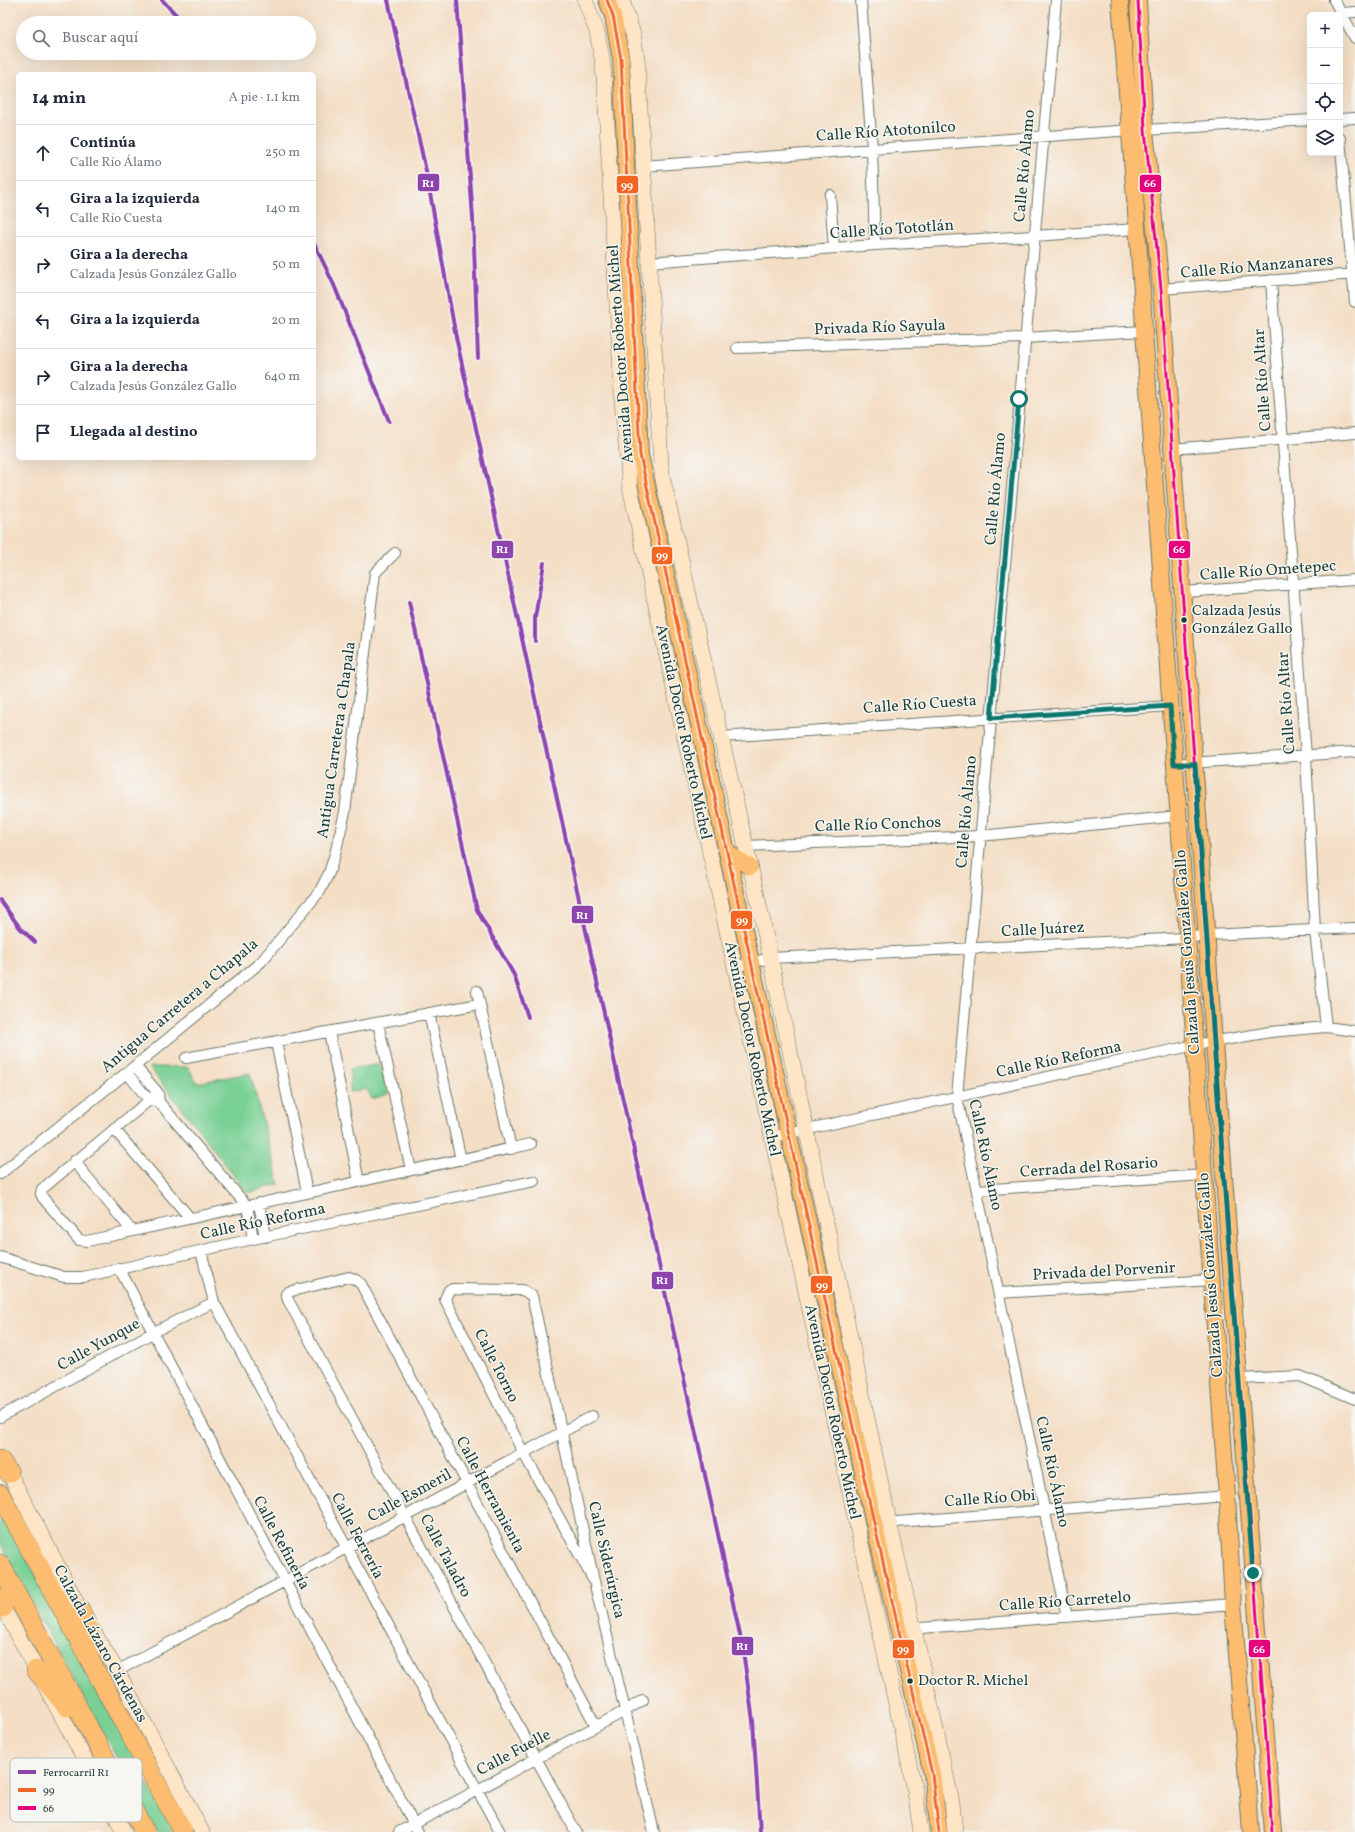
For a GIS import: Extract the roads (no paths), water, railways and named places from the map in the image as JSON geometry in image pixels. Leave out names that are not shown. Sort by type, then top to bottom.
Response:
[{"type":"highway","name":"Calzada Lázaro Cárdenas","points":[[0,1494],[180,1825]]},
{"type":"highway","points":[[0,1564],[104,1758]]},
{"type":"highway","points":[[80,1609],[98,1656],[170,1792],[180,1825]]},
{"type":"highway","points":[[36,1670],[62,1700],[98,1758]]},
{"type":"highway","points":[[138,1822],[144,1832]]},
{"type":"highway","points":[[139,1822],[144,1832]]},
{"type":"main road","name":"Avenida Doctor Roberto Michel","points":[[585,0],[597,32],[602,58],[630,487],[915,1791],[921,1832]]},
{"type":"main road","name":"Avenida Doctor Roberto Michel","points":[[607,0],[613,16],[621,59],[640,454],[790,1133],[906,1629],[952,1803],[955,1832]]},
{"type":"main road","name":"Avenida Doctor Roberto Michel","points":[[622,0],[633,34],[637,58],[663,480],[807,1129],[882,1523]]},
{"type":"main road","name":"Calzada Jesús González Gallo","points":[[1120,0],[1161,289],[1214,1043],[1273,1832]]},
{"type":"main road","name":"Calzada Jesús González Gallo","points":[[1138,0],[1136,229],[1142,290],[1174,764],[1212,1280],[1233,1604],[1251,1832]]},
{"type":"main road","points":[[612,207],[628,207]]},
{"type":"main road","points":[[1142,290],[1164,339]]},
{"type":"main road","points":[[635,349],[654,349]]},
{"type":"main road","points":[[686,744],[703,741]]},
{"type":"main road","points":[[728,853],[750,868]]},
{"type":"main road","name":"Calzada Lázaro Cárdenas","points":[[0,1455],[4,1466],[80,1609],[117,1671],[202,1832]]},
{"type":"main road","points":[[1230,1545],[1249,1514]]},
{"type":"main road","points":[[1,1604],[84,1758]]},
{"type":"main road","name":"Avenida Doctor Roberto Michel","points":[[906,1629],[932,1774],[939,1832]]},
{"type":"main road","points":[[119,1822],[124,1832]]},
{"type":"street","points":[[861,0],[872,148],[875,245]]},
{"type":"street","name":"Calle Río Álamo","points":[[1056,0],[957,1097],[1067,1616]]},
{"type":"street","points":[[1334,0],[1341,12]]},
{"type":"street","points":[[1343,13],[1355,12]]},
{"type":"street","points":[[1343,15],[1355,38]]},
{"type":"street","points":[[1343,119],[1355,118]]},
{"type":"street","name":"Calle Río Atotonilco","points":[[643,166],[1043,136],[1307,120]]},
{"type":"street","points":[[1342,156],[1354,274],[1355,302]]},
{"type":"street","points":[[830,195],[834,248]]},
{"type":"street","name":"Calle Río Tototlán","points":[[649,262],[875,245],[1136,229]]},
{"type":"street","name":"Calle Río Manzanares","points":[[1161,289],[1354,274]]},
{"type":"street","name":"Calle Río Altar","points":[[1270,280],[1306,756],[1315,931],[1326,1027]]},
{"type":"street","name":"Privada Río Sayula","points":[[737,348],[1025,338],[1144,331]]},
{"type":"street","points":[[1172,448],[1355,433]]},
{"type":"street","name":"Antigua Carretera a Chapala","points":[[0,1174],[127,1073],[260,962],[320,891],[336,854],[345,812],[375,573],[395,553]]},
{"type":"street","name":"Calle Río Ometepec","points":[[1183,592],[1355,580]]},
{"type":"street","name":"Calle Río Cuesta","points":[[721,736],[1170,706]]},
{"type":"street","points":[[1174,764],[1195,764],[1355,752]]},
{"type":"street","name":"Calle Río Conchos","points":[[745,846],[980,836],[1178,816]]},
{"type":"street","name":"Calle Juárez","points":[[734,967],[770,958],[1187,938],[1207,935],[1355,928]]},
{"type":"street","points":[[477,991],[511,1148]]},
{"type":"street","points":[[186,1058],[479,1004]]},
{"type":"street","points":[[429,1013],[461,1160]]},
{"type":"street","points":[[378,1023],[411,1170]]},
{"type":"street","name":"Calle Río Reforma","points":[[771,1137],[1195,1045],[1214,1043],[1270,1032],[1326,1027],[1355,1031]]},
{"type":"street","points":[[329,1032],[359,1182]]},
{"type":"street","points":[[276,1042],[307,1192]]},
{"type":"street","points":[[135,1066],[155,1098]]},
{"type":"street","points":[[127,1073],[155,1098],[247,1206],[253,1239]]},
{"type":"street","points":[[155,1098],[74,1161],[42,1189],[41,1194],[48,1204],[79,1240],[87,1242],[307,1192],[531,1144]]},
{"type":"street","points":[[114,1129],[190,1218]]},
{"type":"street","points":[[74,1161],[132,1231]]},
{"type":"street","name":"Cerrada del Rosario","points":[[977,1190],[1204,1174]]},
{"type":"street","name":"Calle Río Reforma","points":[[0,1257],[72,1278],[83,1277],[265,1236],[534,1180]]},
{"type":"street","points":[[259,1203],[265,1236]]},
{"type":"street","name":"Calle Ferrería","points":[[201,1251],[214,1302],[500,1832]]},
{"type":"street","name":"Calle Refinería","points":[[118,1268],[416,1828]]},
{"type":"street","name":"Calle Taladro","points":[[356,1280],[349,1277],[291,1290],[286,1294],[537,1757],[576,1832]]},
{"type":"street","name":"Calle Herramienta","points":[[356,1280],[361,1284],[596,1726]]},
{"type":"street","name":"Privada del Porvenir","points":[[999,1293],[1212,1280]]},
{"type":"street","name":"Calle Torno","points":[[530,1293],[523,1290],[453,1289],[447,1293],[445,1299],[523,1452],[594,1581]]},
{"type":"street","name":"Calle Siderúrgica","points":[[530,1293],[533,1299],[594,1581],[654,1832]]},
{"type":"street","name":"Calle Yunque","points":[[0,1417],[152,1333],[214,1302]]},
{"type":"street","points":[[1239,1379],[1300,1376],[1355,1399]]},
{"type":"street","name":"Calle Esmeril","points":[[117,1671],[592,1416]]},
{"type":"street","name":"Calle Río Obi","points":[[882,1523],[1227,1496]]},
{"type":"street","name":"Calle Río Carretelo","points":[[906,1629],[1233,1604]]},
{"type":"street","name":"Calle Fuelle","points":[[399,1832],[416,1828],[477,1789],[643,1700]]},
{"type":"rail line","name":"R1","points":[[162,0],[177,16]]},
{"type":"rail line","name":"R1","points":[[388,0],[426,171],[456,337],[742,1644],[753,1721],[760,1832]]},
{"type":"rail line","name":"R1","points":[[457,0],[473,218],[478,358]]},
{"type":"rail line","name":"R1","points":[[316,247],[334,285],[389,421]]},
{"type":"rail line","name":"R1","points":[[535,641],[535,618],[544,563]]},
{"type":"rail line","name":"R1","points":[[409,602],[477,910],[514,975],[528,1017]]},
{"type":"rail line","name":"R1","points":[[0,900],[20,928],[35,942]]},
{"type":"place","name":"Calzada Jesús González Gallo","points":[[1184,620]]},
{"type":"place","name":"Doctor R. Michel","points":[[910,1681]]}]
